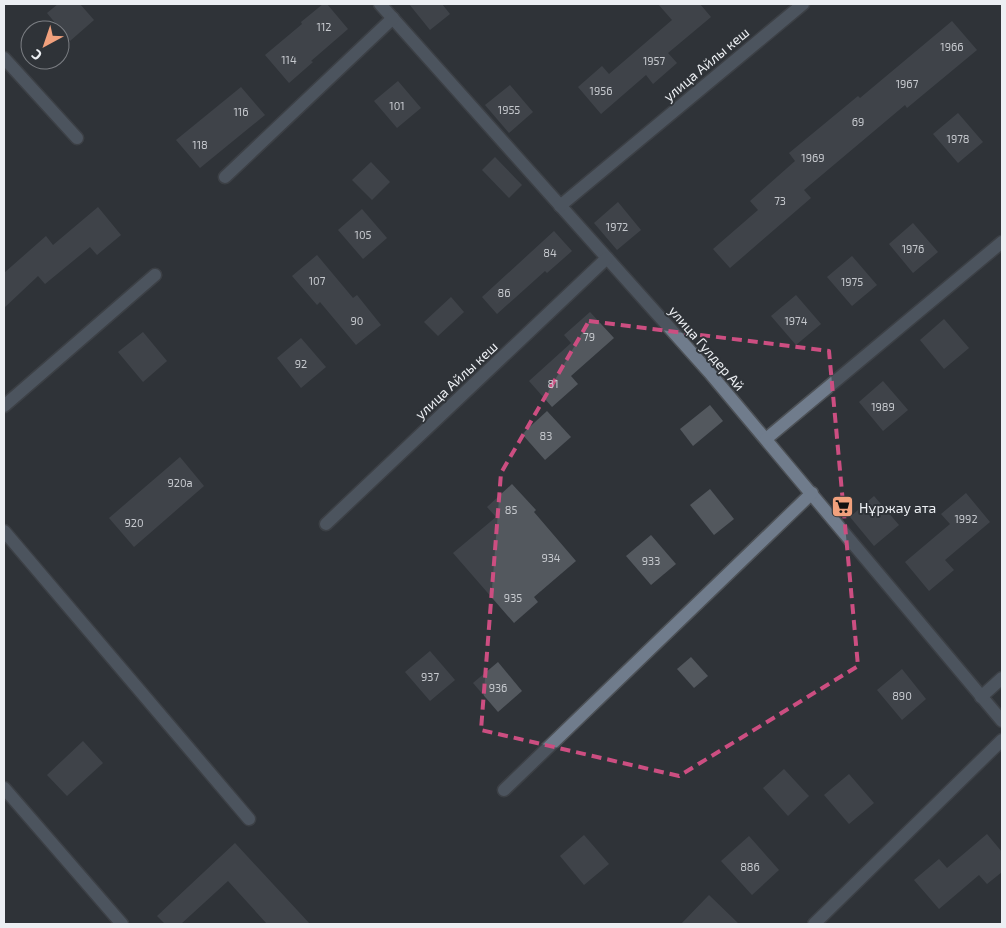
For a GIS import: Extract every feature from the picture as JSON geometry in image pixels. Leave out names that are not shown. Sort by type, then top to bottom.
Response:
[{"type":"street","name":"улица Гулдер Ай","points":[[380,4],[709,372],[1002,721]]},
{"type":"street","name":"улица Айлы кеш","points":[[560,206],[802,4]]},
{"type":"street","points":[[225,177],[393,18]]},
{"type":"street","points":[[4,58],[77,138]]},
{"type":"street","points":[[766,439],[1002,242]]},
{"type":"street","name":"улица Айлы кеш","points":[[326,524],[607,258]]},
{"type":"street","points":[[4,406],[155,275]]},
{"type":"street","points":[[504,790],[812,494]]},
{"type":"street","points":[[4,531],[249,820]]},
{"type":"street","points":[[982,697],[1002,678]]},
{"type":"street","points":[[814,924],[1002,740]]},
{"type":"street","points":[[4,788],[122,924]]},
{"type":"highlighted area","points":[[589,321],[829,351],[858,666],[679,776],[481,730],[501,473]]},
{"type":"building","points":[[58,4],[80,4],[94,20],[70,41],[70,20],[53,20],[47,13]]},
{"type":"building","points":[[323,4],[327,4],[348,29],[289,83],[265,55]]},
{"type":"building","points":[[409,4],[442,4],[450,14],[430,30]]},
{"type":"building","points":[[658,4],[700,4],[711,17],[668,53],[677,63],[653,84],[646,75],[601,114],[578,87],[602,66],[609,74],[672,20]]},
{"type":"building","points":[[952,21],[977,50],[907,108],[905,105],[804,190],[811,198],[730,268],[713,249],[758,210],[750,201],[795,161],[789,153],[858,96],[860,98]]},
{"type":"building","points":[[398,81],[421,108],[397,128],[374,101]]},
{"type":"building","points":[[510,85],[533,112],[509,133],[485,105]]},
{"type":"building","points":[[241,87],[265,115],[200,168],[176,140]]},
{"type":"building","points":[[958,113],[983,142],[958,163],[933,134]]},
{"type":"building","points":[[495,157],[522,185],[509,198],[482,170]]},
{"type":"building","points":[[371,162],[390,182],[372,200],[352,180]]},
{"type":"building","points":[[618,202],[641,230],[617,250],[594,223]]},
{"type":"building","points":[[98,207],[121,235],[97,255],[90,247],[45,284],[38,276],[4,308],[4,273],[46,236],[53,245]]},
{"type":"building","points":[[362,209],[387,238],[363,259],[338,230]]},
{"type":"building","points":[[913,223],[938,252],[913,273],[889,244]]},
{"type":"building","points":[[554,231],[572,251],[547,273],[545,271],[497,314],[482,297]]},
{"type":"building","points":[[317,255],[353,298],[357,295],[381,325],[356,345],[320,302],[317,305],[292,276]]},
{"type":"building","points":[[852,256],[877,285],[852,306],[827,277]]},
{"type":"building","points":[[796,295],[821,324],[796,345],[771,316]]},
{"type":"building","points":[[451,297],[464,312],[438,336],[424,322]]},
{"type":"building","points":[[590,312],[614,338],[571,376],[578,384],[552,407],[529,381],[571,343],[564,335]]},
{"type":"building","points":[[944,319],[969,348],[944,369],[920,340]]},
{"type":"building","points":[[143,332],[167,361],[143,382],[118,352]]},
{"type":"building","points":[[301,338],[326,367],[301,388],[277,358]]},
{"type":"building","points":[[883,381],[908,410],[883,431],[859,402]]},
{"type":"building","points":[[710,405],[723,421],[693,446],[680,429]]},
{"type":"building","points":[[547,411],[571,437],[545,460],[522,434]]},
{"type":"building","points":[[180,457],[204,486],[134,547],[109,518]]},
{"type":"building","points":[[512,484],[536,510],[534,512],[576,561],[534,597],[538,602],[514,623],[453,553],[496,517],[487,507]]},
{"type":"building","points":[[710,489],[734,519],[714,535],[690,505]]},
{"type":"building","points":[[966,493],[990,522],[945,560],[954,570],[929,591],[905,562],[950,524],[941,514]]},
{"type":"building","points":[[874,496],[899,525],[874,546],[850,517]]},
{"type":"building","points":[[651,535],[676,564],[651,585],[626,556]]},
{"type":"building","points":[[430,651],[455,680],[430,701],[405,672]]},
{"type":"building","points":[[691,657],[708,676],[694,688],[677,669]]},
{"type":"building","points":[[498,662],[522,691],[498,712],[473,683]]},
{"type":"building","points":[[902,669],[926,699],[902,720],[877,690]]},
{"type":"building","points":[[83,741],[103,763],[67,796],[47,775]]},
{"type":"building","points":[[784,769],[809,796],[788,816],[763,788]]},
{"type":"building","points":[[849,774],[874,803],[849,824],[824,795]]},
{"type":"building","points":[[987,834],[1002,852],[1002,872],[987,884],[979,875],[939,909],[914,880],[939,859],[947,868]]},
{"type":"building","points":[[584,835],[609,864],[584,885],[560,856]]},
{"type":"building","points":[[749,836],[779,870],[752,895],[721,861]]},
{"type":"building","points":[[235,843],[310,924],[267,924],[228,881],[181,924],[165,924],[157,916]]},
{"type":"building","points":[[709,895],[739,924],[681,924]]},
{"type":"place","name":"Нұржау ата","points":[[843,507]]}]
